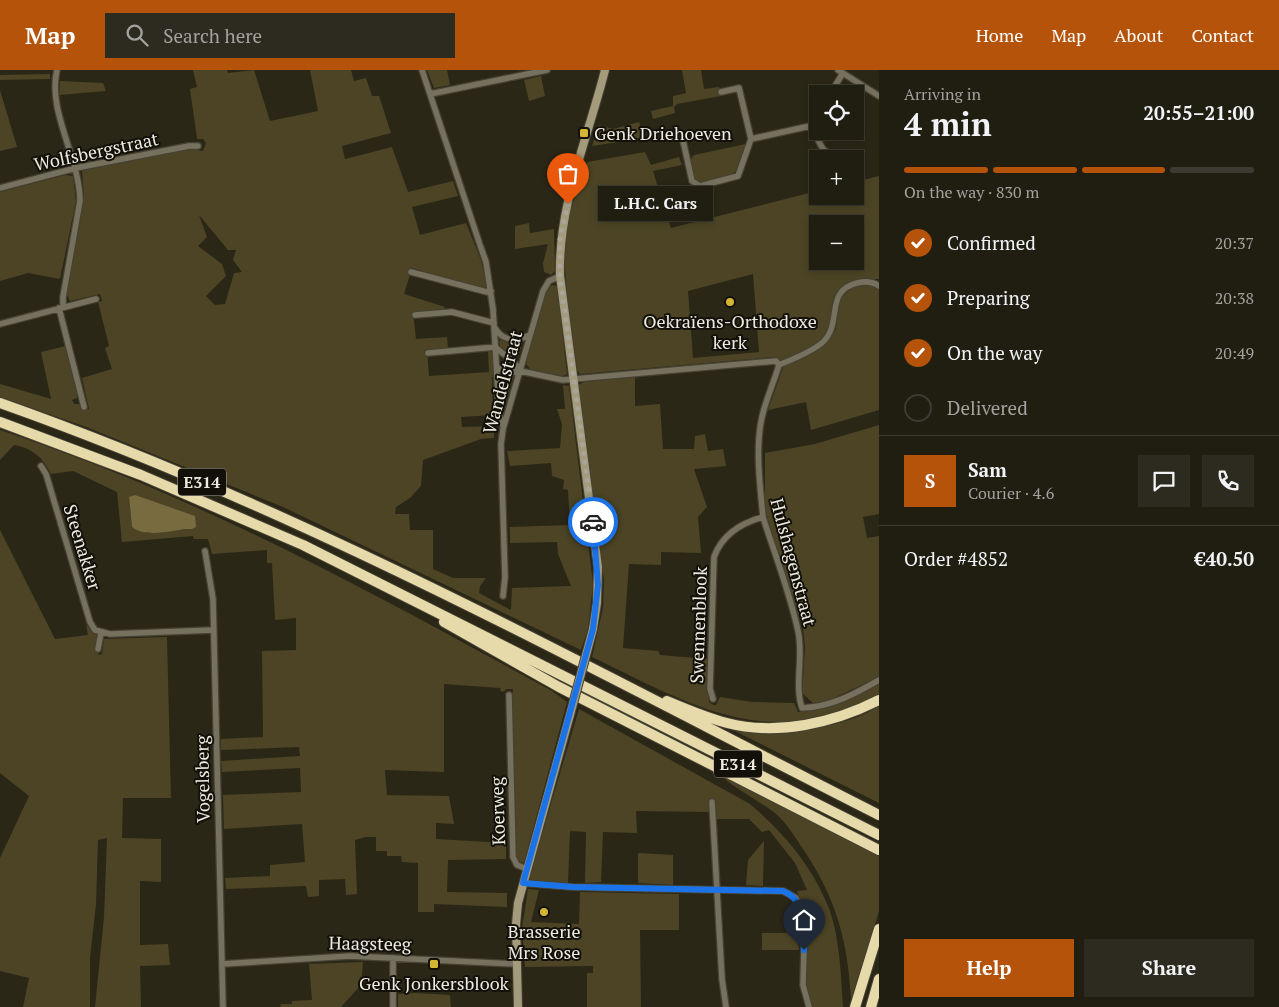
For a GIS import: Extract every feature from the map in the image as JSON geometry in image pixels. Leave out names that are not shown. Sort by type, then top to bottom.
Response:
[{"type":"highway","name":"E314","points":[[0,403],[147,458],[301,525],[879,815]]},
{"type":"highway","name":"E314","points":[[0,422],[141,475],[303,545],[879,836]]},
{"type":"highway","points":[[423,604],[432,616],[559,687],[879,850]]},
{"type":"highway","points":[[643,696],[665,700],[728,724],[768,728],[793,726],[841,717],[879,700]]},
{"type":"highway","points":[[855,1007],[879,929]]},
{"type":"highway","points":[[873,1005],[879,979]]},
{"type":"street","points":[[57,70],[55,78],[58,110],[80,187],[80,201],[61,308],[84,407]]},
{"type":"street","points":[[422,70],[479,243],[491,291],[499,412],[504,428]]},
{"type":"street","points":[[430,94],[547,70]]},
{"type":"street","points":[[518,1007],[516,924],[523,883],[593,629],[597,603],[598,567],[560,276],[560,237],[605,70]]},
{"type":"street","points":[[834,85],[840,72],[879,96]]},
{"type":"street","points":[[682,136],[692,181],[700,186],[738,176],[751,139],[739,88],[721,92]]},
{"type":"street","points":[[751,139],[809,126]]},
{"type":"street","name":"Wolfsbergstraat","points":[[0,188],[76,168],[189,146],[198,146]]},
{"type":"street","points":[[411,272],[487,292],[491,291]]},
{"type":"street","name":"Wandelstraat","points":[[503,596],[505,577],[501,444],[530,335],[546,284],[560,276]]},
{"type":"street","points":[[497,367],[507,373],[520,371],[544,377],[573,380],[765,361],[776,361],[779,365],[823,342],[832,330],[835,302],[842,292],[853,284],[876,284]]},
{"type":"street","points":[[0,324],[96,299]]},
{"type":"street","points":[[414,316],[452,312],[494,325],[500,335],[508,339],[518,339],[530,335]]},
{"type":"street","points":[[428,353],[496,348],[514,362],[520,371]]},
{"type":"street","name":"Hulshagenstraat","points":[[779,365],[762,418],[759,463],[763,517],[798,631],[802,657],[798,697],[802,708],[828,704],[856,694],[879,680]]},
{"type":"street","points":[[74,403],[82,400]]},
{"type":"street","name":"Steenakker","points":[[41,466],[46,474],[90,622],[95,630],[101,633]]},
{"type":"street","name":"Swennenblook","points":[[713,699],[710,689],[714,557],[718,547],[733,531],[740,526],[763,517]]},
{"type":"street","name":"Vogelsberg","points":[[205,551],[211,582],[214,630],[223,1007]]},
{"type":"street","points":[[98,649],[101,633],[214,630]]},
{"type":"street","name":"Koerweg","points":[[509,695],[513,857],[517,865],[527,869]]},
{"type":"street","points":[[712,802],[722,979],[726,1007]]},
{"type":"street","points":[[523,883],[573,887],[783,891],[796,898],[800,905],[803,938],[803,985],[809,1007]]},
{"type":"street","name":"Haagsteeg","points":[[222,964],[326,957],[517,964]]},
{"type":"street","points":[[393,958],[393,1007]]},
{"type":"shaded area","points":[[193,70],[227,70],[228,73],[254,70],[270,121],[318,111],[310,70],[351,70],[354,81],[366,78],[372,96],[379,96],[391,133],[342,146],[345,159],[392,147],[408,192],[453,181],[458,196],[412,207],[420,235],[466,223],[481,260],[487,286],[483,289],[412,268],[404,294],[445,307],[444,309],[413,312],[416,339],[447,337],[448,348],[427,350],[429,376],[489,372],[488,350],[494,354],[496,377],[492,377],[493,415],[461,417],[462,427],[494,426],[494,438],[481,439],[423,460],[421,486],[410,498],[396,507],[395,514],[409,514],[410,530],[433,530],[433,569],[453,578],[486,578],[480,586],[479,593],[511,610],[512,588],[571,586],[558,554],[557,542],[510,543],[510,527],[570,525],[568,490],[563,489],[564,480],[552,476],[551,463],[510,466],[507,451],[560,448],[562,424],[557,409],[565,409],[563,385],[569,386],[593,584],[588,629],[581,650],[283,507],[89,428],[0,397],[0,384],[51,399],[41,352],[66,346],[78,393],[77,398],[72,400],[74,404],[79,404],[84,410],[89,409],[82,378],[112,369],[105,348],[109,346],[98,302],[102,301],[100,294],[70,301],[67,295],[84,196],[82,172],[85,169],[190,149],[203,151],[206,143],[203,139],[197,139],[190,89],[197,87]],"holes":[[[199,215],[228,250],[236,250],[233,260],[242,272],[234,273],[225,304],[215,305],[206,296],[226,276],[222,264],[198,246],[207,237]]]},
{"type":"shaded area","points":[[427,70],[447,70],[450,85],[434,88]]},
{"type":"shaded area","points":[[682,70],[701,70],[704,89],[719,87],[721,96],[677,104],[674,107],[675,113],[653,119],[651,111],[673,106],[673,96],[686,93]]},
{"type":"shaded area","points":[[50,74],[50,79],[0,80],[0,75]]},
{"type":"shaded area","points":[[541,76],[545,96],[529,101],[524,80]]},
{"type":"shaded area","points":[[60,81],[103,83],[106,91],[59,95]]},
{"type":"shaded area","points":[[0,90],[17,147],[0,151]]},
{"type":"shaded area","points":[[639,122],[644,138],[592,146],[599,125],[613,129]]},
{"type":"shaded area","points":[[746,144],[735,172],[722,178],[704,182],[694,178],[690,160],[694,155]]},
{"type":"shaded area","points":[[645,152],[651,165],[679,157],[682,165],[653,171],[659,191],[610,201],[614,216],[663,205],[671,228],[809,193],[809,205],[864,205],[864,180],[879,176],[879,279],[859,281],[840,290],[833,300],[832,323],[829,330],[819,341],[807,349],[781,362],[774,357],[580,374],[577,370],[565,263],[567,228],[570,211],[587,162]],"holes":[[[753,274],[759,352],[693,358],[688,291]]]},
{"type":"shaded area","points":[[65,175],[73,176],[76,201],[60,279],[28,273],[0,281],[0,192]]},
{"type":"shaded area","points":[[529,223],[530,233],[554,229],[555,271],[551,275],[544,272],[543,263],[548,244],[515,249],[515,226]]},
{"type":"shaded area","points":[[864,284],[879,284],[879,410],[811,430],[806,402],[768,410],[784,365],[824,344],[836,329],[839,299],[853,287]]},
{"type":"shaded area","points":[[552,285],[557,286],[567,374],[563,376],[532,371],[526,364],[540,309]]},
{"type":"shaded area","points":[[502,339],[521,341],[522,344],[517,360],[500,346],[499,341]]},
{"type":"shaded area","points":[[499,371],[514,375],[502,416],[501,416]]},
{"type":"shaded area","points":[[635,377],[635,406],[660,404],[663,449],[694,449],[695,436],[705,434],[708,451],[723,449],[726,466],[694,469],[707,507],[698,517],[701,553],[661,552],[661,565],[629,564],[623,648],[658,651],[660,655],[707,659],[709,702],[713,705],[716,705],[720,697],[752,702],[794,703],[798,712],[820,709],[840,702],[860,694],[879,683],[879,695],[839,712],[801,721],[766,722],[731,716],[697,706],[592,657],[603,608],[604,580],[578,385],[584,382]]},
{"type":"shaded area","points":[[879,425],[879,514],[863,517],[867,538],[879,536],[879,677],[825,702],[813,703],[802,693],[805,647],[803,628],[783,573],[765,509],[765,453],[815,444]]},
{"type":"shaded area","points":[[0,430],[143,484],[213,515],[350,582],[552,691],[567,702],[524,863],[517,861],[516,858],[513,689],[506,689],[501,692],[500,688],[444,684],[444,772],[385,770],[387,795],[449,796],[454,824],[436,823],[436,839],[506,843],[506,859],[448,860],[447,892],[507,893],[507,907],[434,904],[434,912],[418,912],[418,863],[402,862],[401,856],[387,856],[387,851],[376,851],[376,837],[355,840],[357,894],[346,895],[345,879],[319,880],[319,896],[308,897],[306,886],[226,889],[225,878],[270,876],[270,865],[305,862],[302,824],[224,829],[223,795],[301,792],[300,768],[222,772],[221,761],[300,756],[299,747],[221,750],[221,739],[263,737],[262,651],[296,650],[296,618],[275,620],[272,563],[267,563],[267,550],[212,554],[208,539],[194,539],[193,536],[122,542],[117,492],[73,471],[51,474],[45,463],[37,455],[21,446],[14,445],[0,460]],"holes":[[[129,498],[192,529],[147,533],[132,527]]]},
{"type":"shaded area","points":[[135,495],[195,516],[196,527],[153,533],[138,531],[132,527],[129,497]]},
{"type":"shaded area","points":[[0,530],[55,639],[88,635],[86,625],[97,634],[96,647],[99,655],[102,654],[104,639],[167,637],[171,798],[123,798],[122,838],[161,839],[161,882],[140,881],[140,945],[168,944],[170,965],[140,966],[141,1007],[95,1007],[104,917],[107,838],[98,840],[96,904],[90,958],[90,1007],[23,1007],[29,978],[0,971],[0,858],[29,796],[0,773]]},
{"type":"shaded area","points":[[879,706],[879,803],[723,725],[784,729],[823,726],[860,716]]},
{"type":"shaded area","points":[[579,709],[750,804],[786,839],[816,880],[830,911],[838,946],[843,1007],[811,1007],[805,974],[807,951],[803,907],[797,891],[807,890],[795,863],[769,830],[762,832],[749,819],[717,819],[714,802],[710,802],[710,812],[636,811],[637,833],[603,832],[601,882],[585,883],[586,832],[570,831],[568,883],[538,883],[531,881],[529,878]]},
{"type":"shaded area","points":[[722,776],[879,855],[879,911],[851,1000],[847,958],[838,921],[824,885],[814,867],[787,825],[779,817]]},
{"type":"shaded area","points":[[764,841],[763,886],[746,885],[748,860]]},
{"type":"shaded area","points":[[638,853],[673,855],[673,885],[638,883]]},
{"type":"shaded area","points":[[528,889],[539,890],[531,922],[579,924],[580,892],[679,894],[679,930],[640,930],[641,1007],[587,1007],[587,973],[593,973],[593,966],[525,967],[522,928]]},
{"type":"shaded area","points":[[762,933],[797,933],[799,950],[762,950]]},
{"type":"shaded area","points":[[363,962],[361,985],[341,1007],[280,1007],[281,1004],[292,1004],[292,1001],[312,1000],[309,964]]},
{"type":"shaded area","points":[[398,994],[450,995],[451,1007],[398,1007]]},
{"type":"way so far","points":[[568,204],[560,237],[560,276],[593,522]]},
{"type":"place","name":"Genk Driehoeven","points":[[584,133]]},
{"type":"place","name":"L.H.C. Cars","points":[[568,204]]},
{"type":"place","name":"Oekraïens-Orthodoxe kerk","points":[[730,302]]},
{"type":"place","name":"Brasserie Mrs Rose","points":[[544,912]]},
{"type":"place","name":"Genk Jonkersblook","points":[[434,964]]},
{"type":"route","points":[[593,522],[598,567],[597,603],[593,629],[523,883],[538,886],[783,891],[791,893],[800,905],[804,950]]}]
